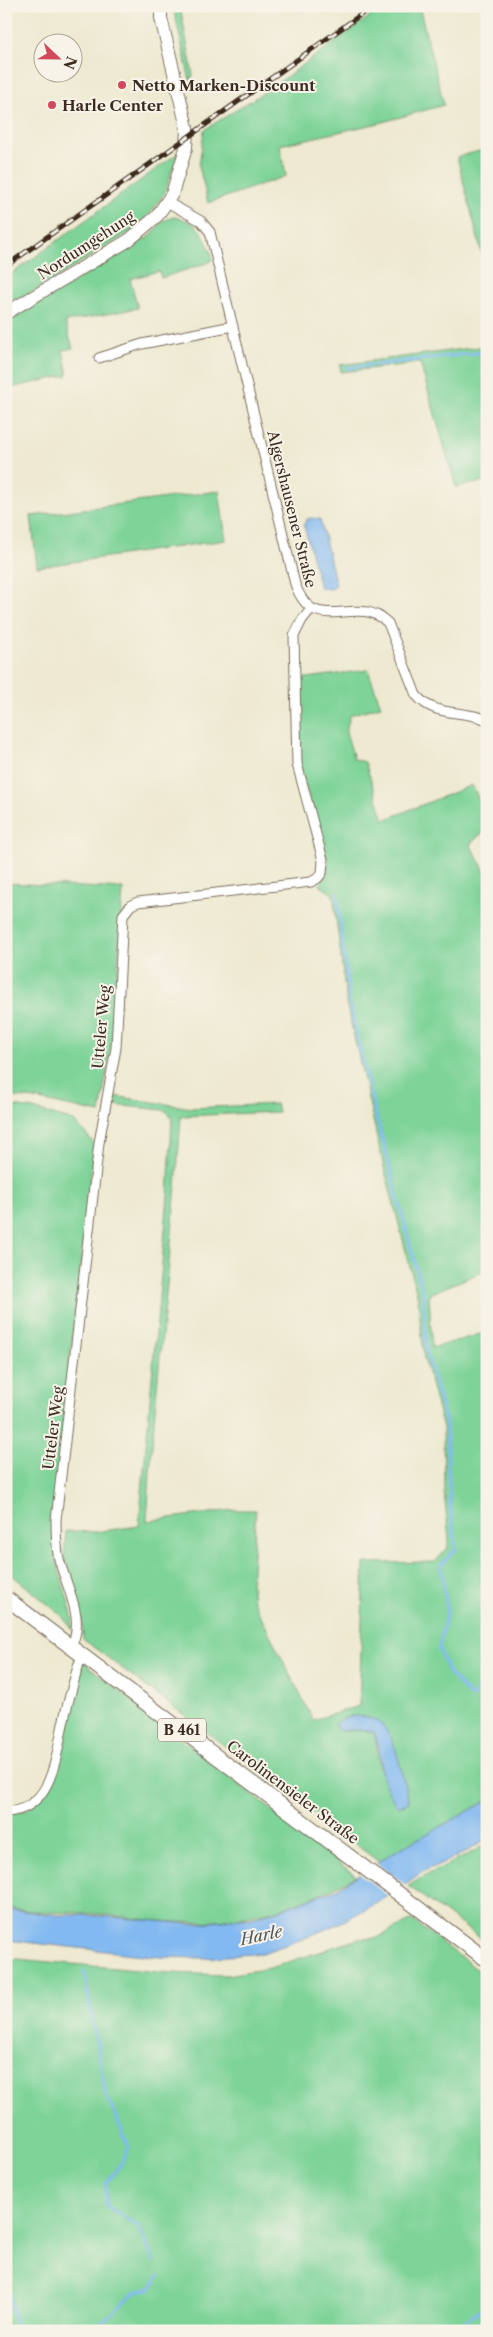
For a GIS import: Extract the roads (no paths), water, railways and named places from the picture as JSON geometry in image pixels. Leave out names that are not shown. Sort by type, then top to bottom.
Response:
[{"type":"main road","name":"Nordumgehung","points":[[6,314],[129,240],[157,216],[168,202],[178,182],[186,148],[187,128],[160,10]]},
{"type":"main road","name":"Carolinensieler Straße","points":[[6,1598],[487,1960]]},
{"type":"street","name":"Algershausener Straße","points":[[168,202],[201,221],[210,232],[295,584],[302,600],[312,609],[327,614],[366,610],[379,614],[388,623],[416,695],[423,703],[440,712],[476,715],[487,720]]},
{"type":"street","points":[[99,358],[142,344],[233,326]]},
{"type":"street","name":"Utteler Weg","points":[[71,1646],[76,1638],[77,1623],[59,1558],[56,1520],[99,1143],[116,1048],[123,915],[131,905],[138,902],[311,882],[322,873],[323,860],[301,785],[295,744],[294,636],[302,620],[312,609]]},
{"type":"street","points":[[476,715],[487,713]]},
{"type":"street","points":[[6,1812],[27,1807],[41,1794],[48,1784],[56,1762],[64,1716],[79,1663],[84,1656]]},
{"type":"water","points":[[310,518],[320,519],[336,585],[332,589],[320,588],[304,525],[306,520]]},
{"type":"water","points":[[351,1716],[371,1718],[387,1730],[399,1760],[409,1802],[398,1807],[382,1778],[379,1748],[374,1732],[366,1730],[337,1730],[335,1725],[342,1719]]},
{"type":"water","name":"Harle","points":[[487,1801],[487,1840],[456,1857],[424,1871],[377,1903],[338,1924],[262,1953],[203,1958],[160,1957],[6,1940],[6,1909],[58,1915],[87,1915],[191,1924],[252,1918],[337,1889],[392,1853]]},
{"type":"waterway","points":[[346,368],[487,352]]},
{"type":"waterway","points":[[337,893],[350,1006],[374,1108],[423,1293],[427,1355],[446,1423],[450,1504],[456,1549],[441,1565],[447,1610],[439,1648],[448,1672],[472,1698],[487,1677]]},
{"type":"waterway","points":[[84,1971],[106,2095],[129,2147],[123,2161],[106,2184],[105,2205],[138,2226],[154,2262]]},
{"type":"waterway","points":[[6,2269],[16,2331]]},
{"type":"waterway","points":[[94,2331],[134,2293],[151,2288],[159,2275]]},
{"type":"waterway","points":[[453,2331],[487,2304]]},
{"type":"railway","points":[[6,266],[373,6]]},
{"type":"place","name":"Netto Marken-Discount","points":[[122,85]]},
{"type":"place","name":"Harle Center","points":[[52,105]]}]
